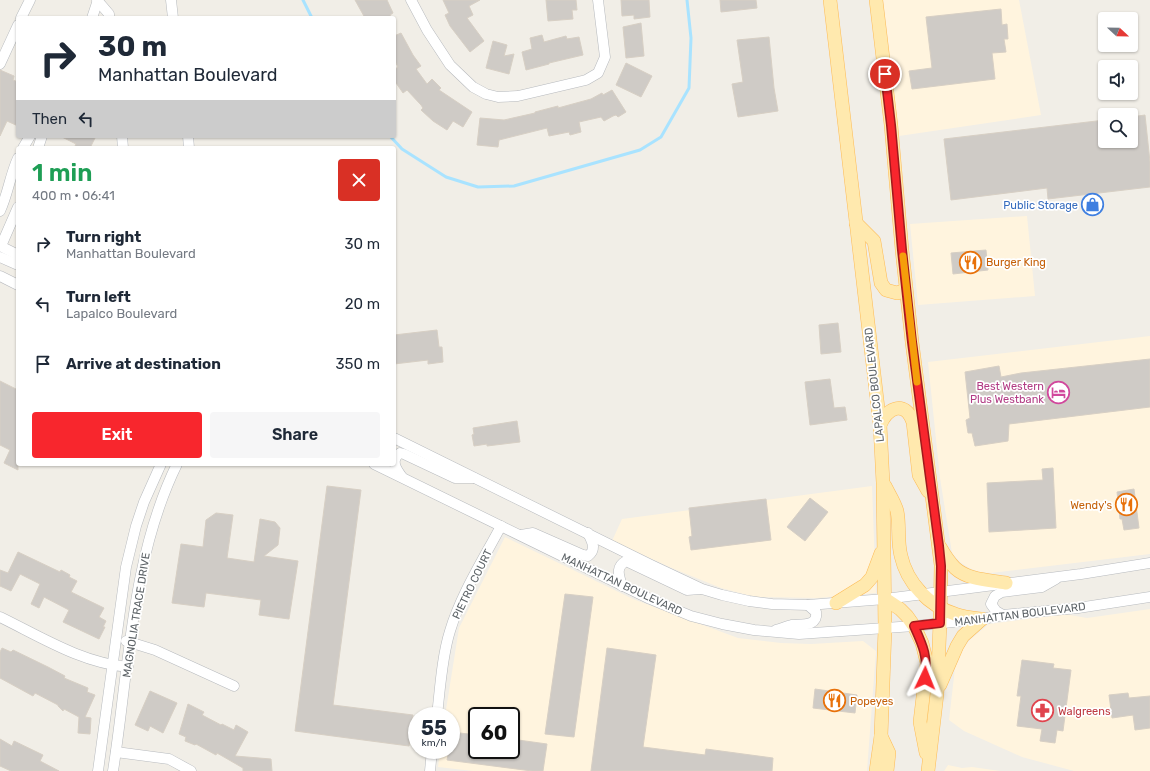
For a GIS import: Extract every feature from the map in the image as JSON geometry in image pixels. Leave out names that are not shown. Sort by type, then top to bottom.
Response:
[{"type":"main road","name":"LAPALCO BOULEVARD","points":[[830,0],[880,425],[883,483],[885,629],[881,736],[876,771]]},
{"type":"main road","points":[[876,0],[891,125],[906,290],[941,566],[937,694],[928,767]]},
{"type":"main road","points":[[856,223],[874,241],[881,283],[886,290],[897,293],[906,290]]},
{"type":"main road","points":[[880,425],[887,413],[898,408],[905,410],[911,416],[919,475],[932,498]]},
{"type":"main road","points":[[883,483],[897,510],[898,540],[905,570],[922,594],[940,608],[955,614],[982,619]]},
{"type":"main road","points":[[836,603],[865,585],[872,577],[884,543]]},
{"type":"main road","points":[[939,546],[954,567],[962,574],[970,577],[1006,583]]},
{"type":"main road","points":[[885,599],[900,609],[907,616],[914,626],[922,643],[927,663],[920,722],[928,767]]},
{"type":"main road","points":[[937,694],[963,636],[982,619]]},
{"type":"main road","points":[[881,736],[889,753],[887,771]]},
{"type":"street","points":[[22,16],[30,0]]},
{"type":"street","points":[[93,16],[98,0]]},
{"type":"street","points":[[98,0],[109,16]]},
{"type":"street","points":[[171,0],[173,16]]},
{"type":"street","points":[[411,0],[427,30],[450,66],[473,87],[486,94],[498,97],[518,96],[586,80],[598,73],[605,57],[598,0]]},
{"type":"street","points":[[0,64],[16,29]]},
{"type":"street","points":[[0,211],[14,189],[12,172],[16,163]]},
{"type":"street","points":[[0,250],[16,212]]},
{"type":"street","points":[[0,250],[16,254]]},
{"type":"street","points":[[0,250],[16,263]]},
{"type":"street","points":[[0,276],[16,284]]},
{"type":"street","points":[[396,439],[702,589],[750,601],[772,604],[808,605],[885,599],[1150,563]]},
{"type":"street","points":[[396,456],[400,453],[404,454],[455,478],[476,478]]},
{"type":"street","name":"MAGNOLIA TRACE DRIVE","points":[[98,771],[126,567],[131,542],[144,502],[159,466]]},
{"type":"street","name":"MAGNOLIA TRACE DRIVE","points":[[113,771],[138,589],[152,529],[176,466]]},
{"type":"street","name":"MANHATTAN BOULEVARD","points":[[378,466],[622,586],[691,616],[728,626],[770,632],[800,634],[885,629],[1078,608],[1150,597]]},
{"type":"street","points":[[395,466],[402,478]]},
{"type":"street","name":"PIETRO COURT","points":[[438,707],[445,651],[450,632],[462,598],[501,526]]},
{"type":"street","points":[[521,535],[533,533],[588,556],[593,550],[593,544],[588,533]]},
{"type":"street","points":[[622,586],[618,570],[626,561],[688,590],[702,589]]},
{"type":"street","points":[[1003,615],[996,611],[991,604],[995,596],[1002,592],[1042,587],[1059,576]]},
{"type":"street","points":[[770,632],[790,626],[808,625],[814,622],[816,612],[808,605]]},
{"type":"street","points":[[0,617],[84,658],[112,666],[128,667]]},
{"type":"street","points":[[116,640],[131,642],[155,650],[234,686]]},
{"type":"street","points":[[116,752],[170,760],[191,771]]},
{"type":"street","points":[[430,771],[431,759]]},
{"type":"shaded area","points":[[883,0],[1019,0],[1041,115],[899,136]]},
{"type":"shaded area","points":[[1027,216],[1035,296],[918,305],[910,224]]},
{"type":"shaded area","points":[[1150,336],[1150,554],[991,573],[979,572],[960,562],[952,553],[940,478],[928,362]]},
{"type":"shaded area","points":[[872,486],[876,593],[817,598],[755,597],[721,588],[612,541],[622,519]]},
{"type":"shaded area","points":[[505,537],[633,599],[738,638],[781,643],[811,644],[863,641],[876,651],[867,771],[473,771],[438,767],[439,759],[460,759],[460,707],[446,707],[459,628]]},
{"type":"shaded area","points":[[1150,609],[1150,771],[1074,771],[1022,757],[964,731],[949,720],[955,668],[964,647],[972,638],[989,624],[1064,614],[1087,618]]},
{"type":"shaded area","points":[[948,765],[962,768],[972,767],[1000,771],[944,771]]},
{"type":"building","points":[[355,0],[387,0],[393,13],[390,16],[364,16]]},
{"type":"building","points":[[443,0],[480,0],[469,6],[473,15],[467,18],[484,41],[470,52],[450,26],[445,15],[449,13]]},
{"type":"building","points":[[546,0],[576,0],[577,10],[572,10],[573,19],[548,21]]},
{"type":"building","points":[[621,0],[649,0],[650,17],[634,19],[634,15],[622,16]]},
{"type":"building","points":[[720,0],[756,0],[757,8],[721,12]]},
{"type":"building","points":[[1001,9],[1002,25],[1007,24],[1008,39],[1004,39],[1006,52],[992,53],[995,79],[912,89],[909,71],[932,68],[926,17]]},
{"type":"building","points":[[641,23],[644,56],[626,58],[623,27]]},
{"type":"building","points":[[401,33],[421,66],[416,69],[427,84],[432,79],[441,88],[439,90],[472,112],[463,127],[453,121],[447,130],[433,121],[421,110],[423,108],[421,105],[407,90],[403,93],[396,83],[396,68],[398,67],[396,63],[396,35]]},
{"type":"building","points":[[542,35],[544,42],[566,36],[567,39],[579,37],[583,55],[526,70],[522,52],[532,49],[530,38]]},
{"type":"building","points":[[769,37],[778,111],[738,117],[732,84],[743,82],[737,40]]},
{"type":"building","points":[[493,41],[507,45],[504,56],[514,54],[509,74],[486,68]]},
{"type":"building","points":[[626,63],[652,76],[641,97],[616,85]]},
{"type":"building","points":[[0,70],[14,76],[13,80],[16,81],[16,125],[7,121],[0,136]]},
{"type":"building","points":[[612,90],[626,112],[618,117],[616,115],[604,121],[601,117],[579,122],[581,132],[570,135],[569,132],[549,136],[547,128],[499,140],[498,147],[477,145],[480,118],[504,120],[591,99]]},
{"type":"building","points":[[1145,115],[1150,162],[1150,187],[1048,199],[1047,188],[951,200],[944,139],[1098,121],[1098,148],[1138,148],[1138,116]]},
{"type":"building","points":[[64,138],[95,138],[91,146],[75,146],[76,144]]},
{"type":"building","name":"Burger King","points":[[986,250],[988,270],[953,274],[951,253]]},
{"type":"building","points":[[838,323],[841,352],[821,354],[819,325]]},
{"type":"building","points":[[437,330],[439,347],[442,347],[443,362],[428,364],[428,360],[396,364],[396,335]]},
{"type":"building","name":"Best Western Plus Westbank","points":[[1150,359],[1150,407],[1009,424],[1008,441],[975,446],[972,433],[968,433],[966,420],[970,418],[965,372],[999,366],[1001,377],[1021,373]]},
{"type":"building","points":[[830,379],[834,408],[845,407],[847,420],[810,425],[805,382]]},
{"type":"building","points":[[0,381],[16,389],[16,466],[18,466],[18,470],[4,463],[10,450],[0,445]]},
{"type":"building","points":[[517,421],[520,442],[474,446],[472,435],[474,434],[473,428]]},
{"type":"building","points":[[1053,468],[1056,528],[989,532],[987,483],[1043,480],[1042,469]]},
{"type":"building","points":[[327,486],[361,490],[333,705],[408,714],[408,746],[295,731]]},
{"type":"building","name":"Wendy's","points":[[1134,489],[1139,528],[1124,530],[1122,519],[1120,519],[1117,492]]},
{"type":"building","points":[[810,498],[828,512],[805,541],[787,527]]},
{"type":"building","points":[[766,499],[771,540],[691,550],[689,537],[692,536],[689,508]]},
{"type":"building","points":[[216,513],[233,515],[227,558],[254,562],[260,519],[275,522],[280,528],[278,545],[264,556],[298,561],[289,619],[259,615],[261,600],[206,593],[204,607],[172,603],[181,544],[203,547],[206,520]]},
{"type":"building","points":[[18,552],[60,572],[61,570],[70,575],[69,577],[77,581],[71,592],[104,608],[99,617],[106,621],[103,627],[105,627],[99,639],[63,622],[69,610],[44,597],[39,608],[31,604],[40,584],[20,574],[11,591],[0,586],[0,570],[8,573]]},
{"type":"building","points":[[565,594],[593,597],[574,737],[545,734]]},
{"type":"building","points":[[2,648],[11,652],[13,650],[65,676],[64,678],[88,688],[87,692],[95,695],[85,717],[91,718],[90,734],[78,733],[79,717],[64,709],[63,711],[58,705],[35,693],[33,696],[0,678],[0,652]]},
{"type":"building","points":[[607,648],[656,655],[643,747],[705,755],[706,749],[773,758],[772,771],[591,771]]},
{"type":"building","name":"Walgreens","points":[[1022,660],[1054,664],[1053,668],[1071,670],[1063,731],[1057,730],[1055,743],[1040,741],[1042,729],[1017,726],[1021,696],[1017,696]]},
{"type":"building","name":"Popeyes","points":[[815,689],[857,695],[855,713],[813,708]]},
{"type":"building","points":[[150,691],[177,703],[163,733],[150,726],[148,731],[135,725]]},
{"type":"building","points":[[1128,693],[1129,698],[1150,696],[1150,728],[1135,730],[1133,715],[1112,718],[1109,695]]},
{"type":"building","points":[[188,704],[204,712],[202,715],[221,725],[222,724],[234,730],[236,725],[248,732],[235,756],[271,759],[272,771],[243,771],[243,768],[217,753],[216,755],[196,744],[195,745],[185,741],[186,737],[179,734]]},
{"type":"building","points":[[460,733],[468,734],[468,759],[520,759],[520,740],[547,744],[543,771],[532,771],[447,760],[460,759]]},
{"type":"building","points":[[0,739],[12,746],[14,741],[43,755],[40,761],[59,771],[11,771],[0,766]]},
{"type":"waterway","points":[[303,0],[311,16]]},
{"type":"waterway","points":[[392,138],[402,149],[446,177],[478,187],[514,186],[640,150],[661,137],[689,88],[691,38],[687,0]]},
{"type":"slow traffic","points":[[903,256],[917,382]]},
{"type":"place","name":"Public Storage","points":[[1093,205]]},
{"type":"place","name":"Burger King","points":[[970,262]]},
{"type":"place","name":"Best Western Plus Westbank","points":[[1059,392]]},
{"type":"place","name":"Wendy's","points":[[1127,505]]},
{"type":"place","name":"Popeyes","points":[[835,701]]},
{"type":"place","name":"Walgreens","points":[[1042,711]]},
{"type":"route","points":[[885,74],[912,342],[941,566],[940,623],[914,626],[922,643],[927,663],[925,678]]}]
